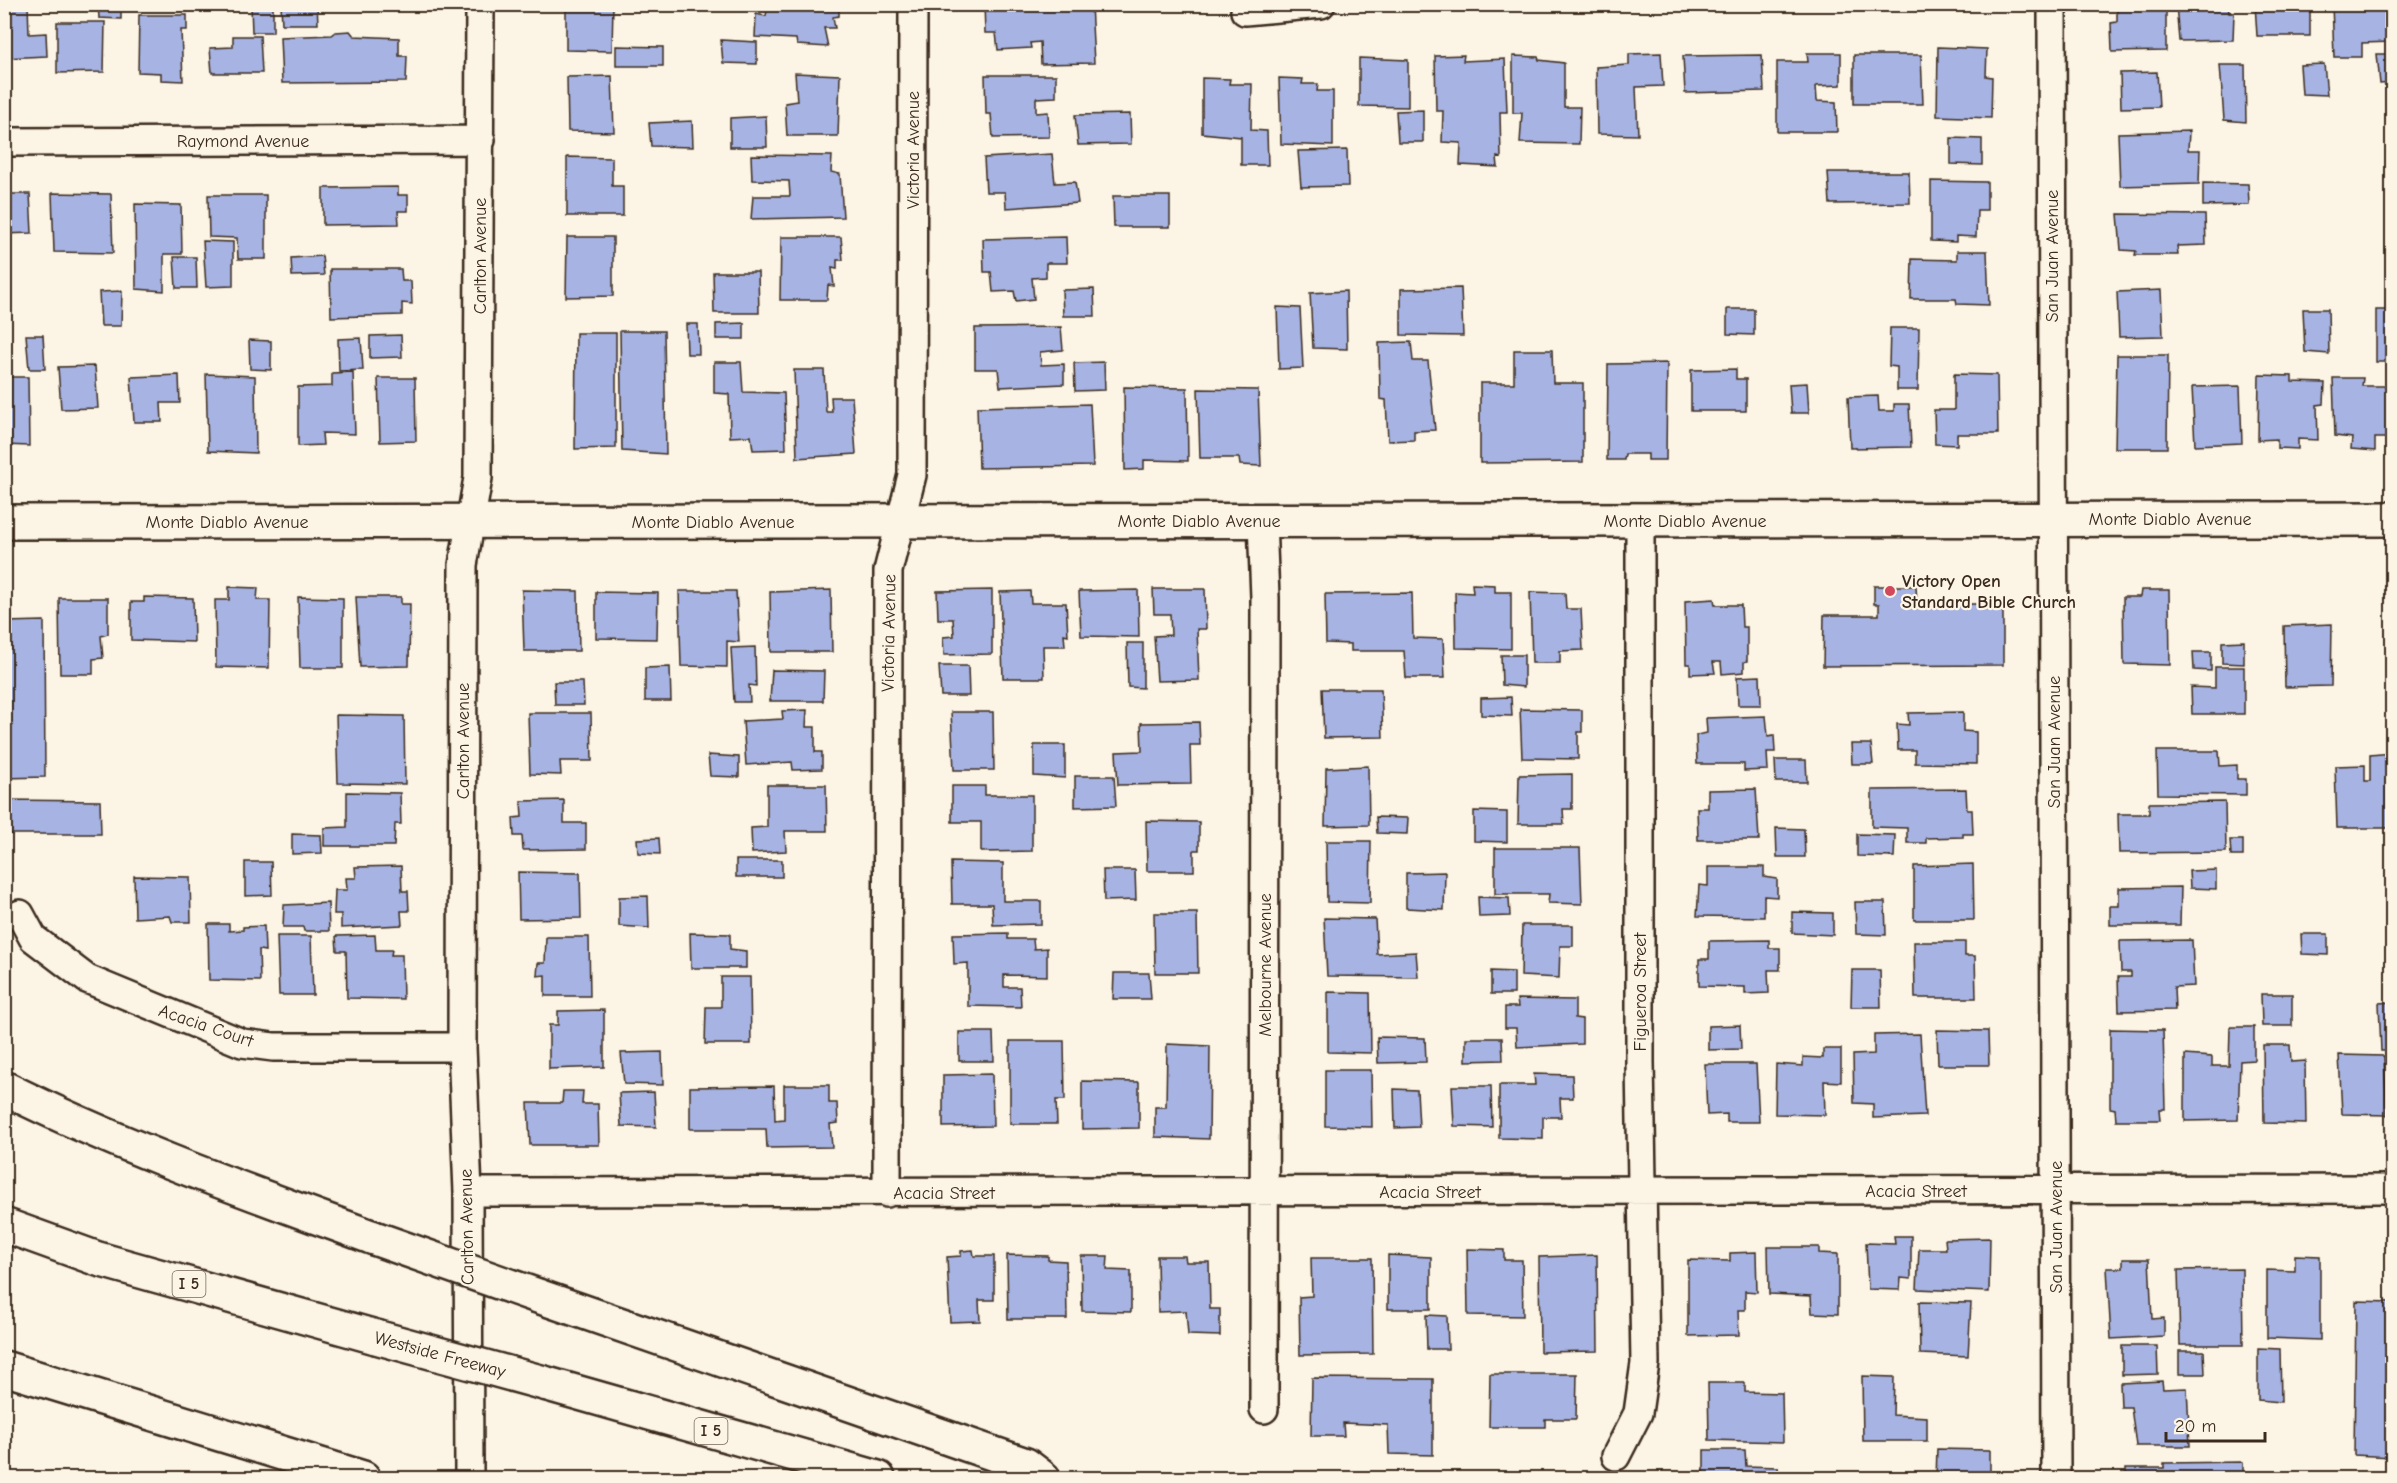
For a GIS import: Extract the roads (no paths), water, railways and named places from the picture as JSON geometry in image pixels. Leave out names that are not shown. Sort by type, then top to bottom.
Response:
[{"type":"main road","name":"Monte Diablo Avenue","points":[[4,522],[2392,519]]},
{"type":"main road","points":[[4,1088],[64,1118],[186,1169],[538,1296],[1026,1464],[1043,1479]]},
{"type":"main road","name":"Westside Freeway","points":[[4,1225],[98,1259],[878,1479]]},
{"type":"main road","points":[[8,1371],[363,1479]]},
{"type":"street","name":"Carlton Avenue","points":[[469,1479],[468,1192],[462,1047],[463,565],[478,478],[480,4]]},
{"type":"street","name":"Victoria Avenue","points":[[887,1193],[888,571],[912,475],[913,4]]},
{"type":"street","points":[[1245,11],[1321,4]]},
{"type":"street","name":"San Juan Avenue","points":[[2052,4],[2056,1479]]},
{"type":"street","name":"Raymond Avenue","points":[[4,142],[481,140]]},
{"type":"street","name":"Melbourne Avenue","points":[[1262,521],[1265,598],[1264,1409]]},
{"type":"street","name":"Figueroa Street","points":[[1616,1456],[1638,1413],[1645,1364],[1642,1191],[1640,521]]},
{"type":"street","name":"Acacia Court","points":[[20,914],[33,938],[87,980],[242,1043],[273,1047],[462,1047]]},
{"type":"street","name":"Acacia Street","points":[[468,1192],[2392,1189]]},
{"type":"place","name":"Victory Open Standard Bible Church","points":[[1890,591]]}]
